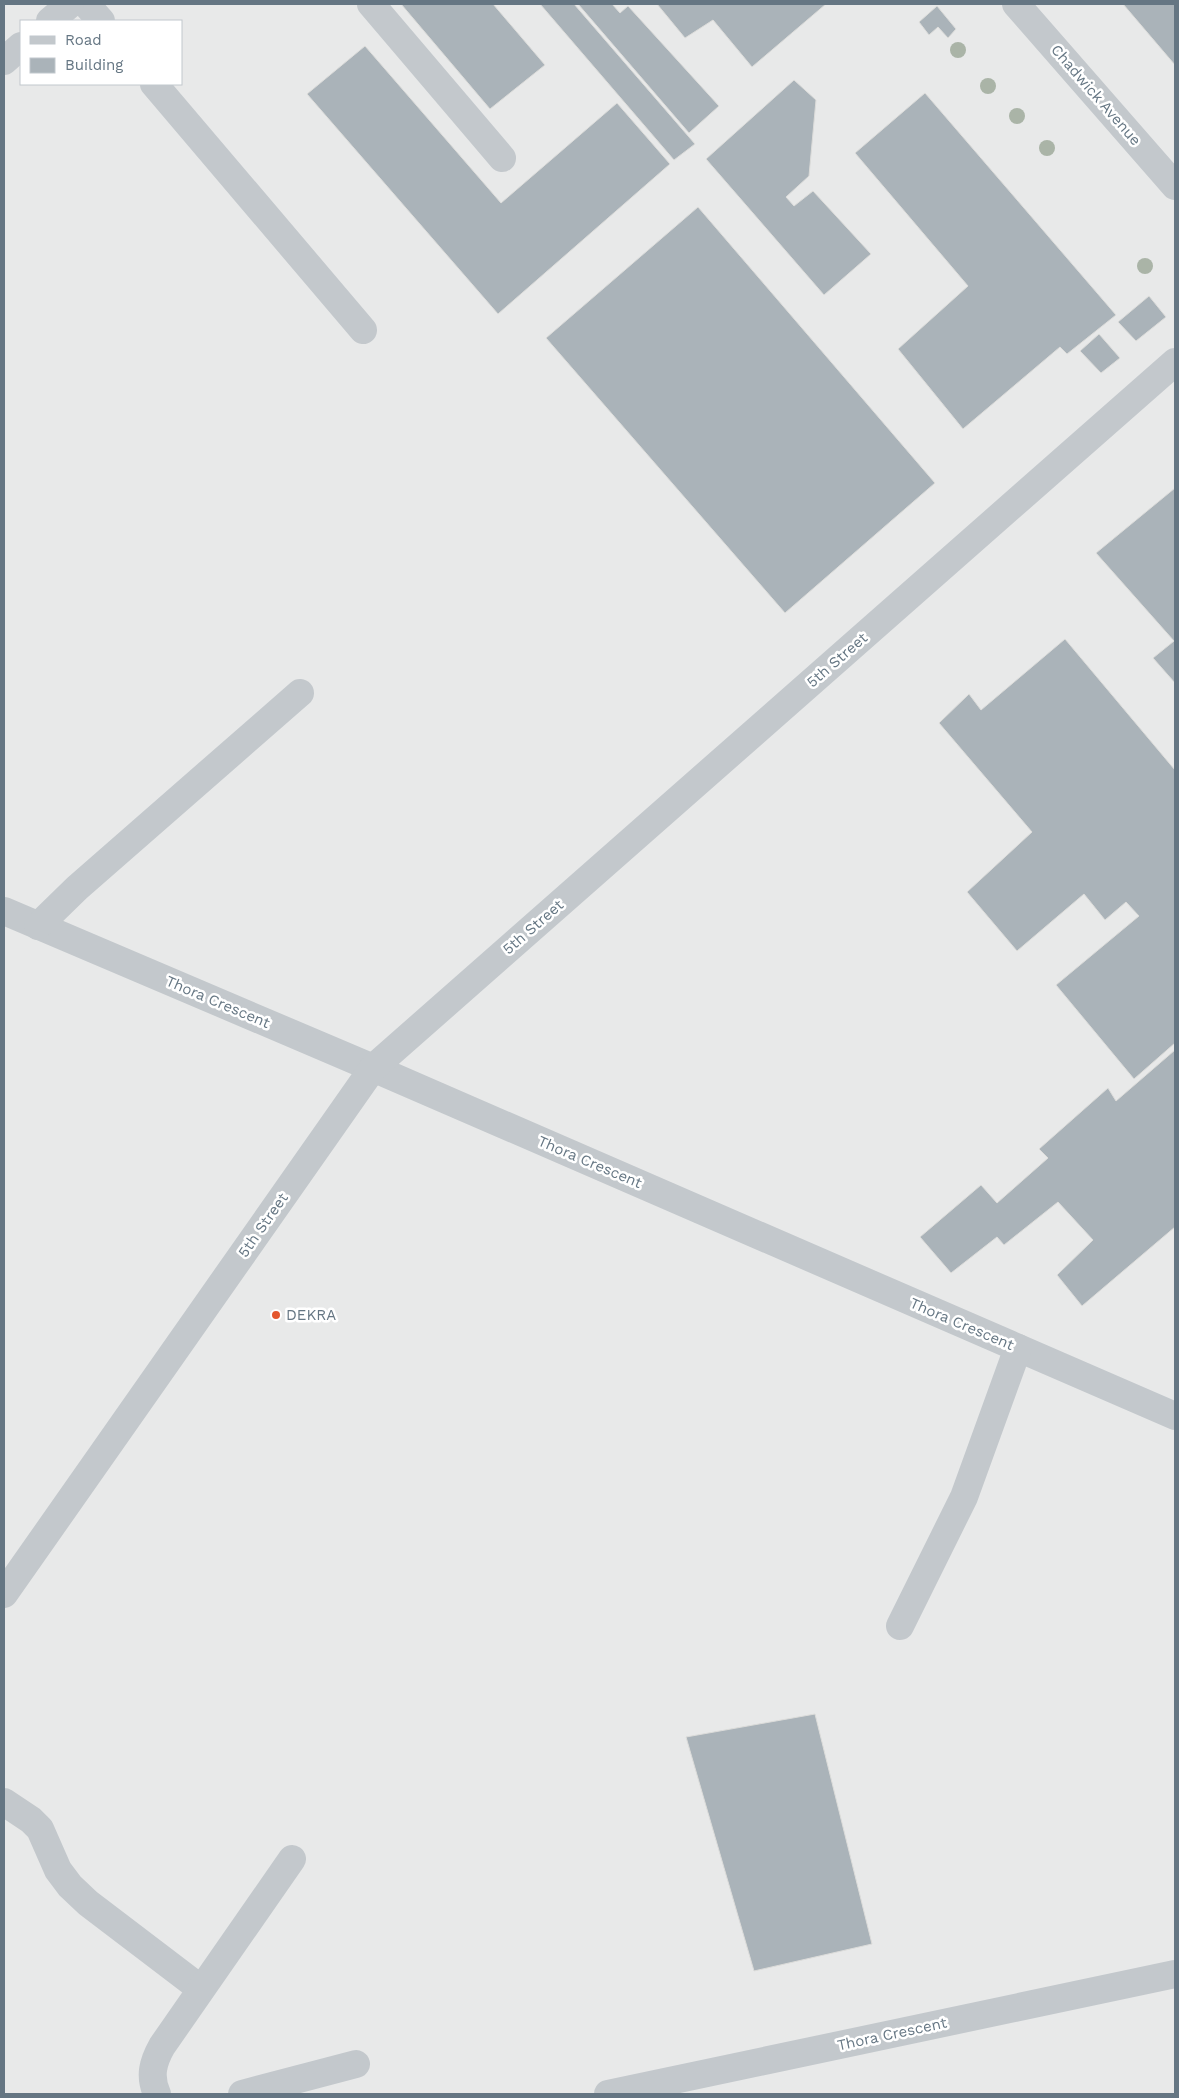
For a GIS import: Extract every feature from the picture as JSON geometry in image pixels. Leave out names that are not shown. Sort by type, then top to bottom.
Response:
[{"type":"lane","points":[[86,4],[100,20]]},
{"type":"lane","points":[[371,4],[502,158]]},
{"type":"lane","name":"Chadwick Avenue","points":[[1016,4],[1175,186]]},
{"type":"lane","points":[[4,61],[20,47]]},
{"type":"lane","points":[[155,85],[363,330]]},
{"type":"lane","name":"5th Street","points":[[4,1594],[373,1068],[1175,362]]},
{"type":"lane","points":[[38,926],[77,888],[300,693]]},
{"type":"lane","name":"Thora Crescent","points":[[4,911],[373,1068],[1175,1416]]},
{"type":"lane","points":[[900,1626],[964,1497],[1018,1348]]},
{"type":"lane","points":[[4,1802],[31,1820],[40,1829],[58,1870],[76,1892],[201,1989]]},
{"type":"lane","points":[[157,2094],[152,2077],[153,2063],[201,1989],[292,1858]]},
{"type":"lane","name":"Thora Crescent","points":[[608,2094],[1175,1974]]},
{"type":"lane","points":[[242,2094],[356,2064]]},
{"type":"shaded area","points":[[4,4],[1175,4],[1175,2094],[4,2094]]},
{"type":"building","points":[[401,4],[493,4],[545,65],[490,109]]},
{"type":"building","points":[[540,4],[574,4],[695,144],[674,160]]},
{"type":"building","points":[[578,4],[612,4],[620,13],[628,6],[719,106],[689,133]]},
{"type":"building","points":[[657,4],[826,4],[752,67],[713,20],[685,38]]},
{"type":"building","points":[[1123,4],[1175,4],[1175,65]]},
{"type":"building","points":[[937,6],[956,29],[948,38],[938,27],[929,35],[919,22]]},
{"type":"building","points":[[365,46],[501,203],[617,103],[670,164],[498,314],[307,94]]},
{"type":"building","points":[[794,80],[816,100],[809,176],[786,197],[794,206],[813,191],[871,254],[824,295],[706,159]]},
{"type":"building","points":[[925,93],[1116,315],[1067,354],[1060,347],[963,429],[898,349],[968,286],[855,153]]},
{"type":"building","points":[[698,207],[935,483],[785,613],[546,338]]},
{"type":"building","points":[[1149,296],[1166,317],[1136,341],[1118,322]]},
{"type":"building","points":[[1099,334],[1120,358],[1101,373],[1080,351]]},
{"type":"building","points":[[1175,488],[1175,683],[1153,658],[1174,641],[1096,553]]},
{"type":"building","points":[[1065,639],[1175,770],[1175,1043],[1134,1079],[1056,985],[1139,916],[1126,902],[1105,920],[1084,894],[1017,951],[967,892],[1032,832],[939,723],[969,694],[981,710]]},
{"type":"building","points":[[1175,1050],[1175,1227],[1082,1306],[1057,1275],[1093,1240],[1058,1202],[1004,1245],[997,1237],[951,1273],[920,1237],[981,1185],[997,1203],[1048,1158],[1039,1149],[1108,1088],[1116,1101]]},
{"type":"building","points":[[815,1714],[872,1944],[754,1971],[686,1737]]},
{"type":"place","name":"DEKRA","points":[[276,1315]]}]
